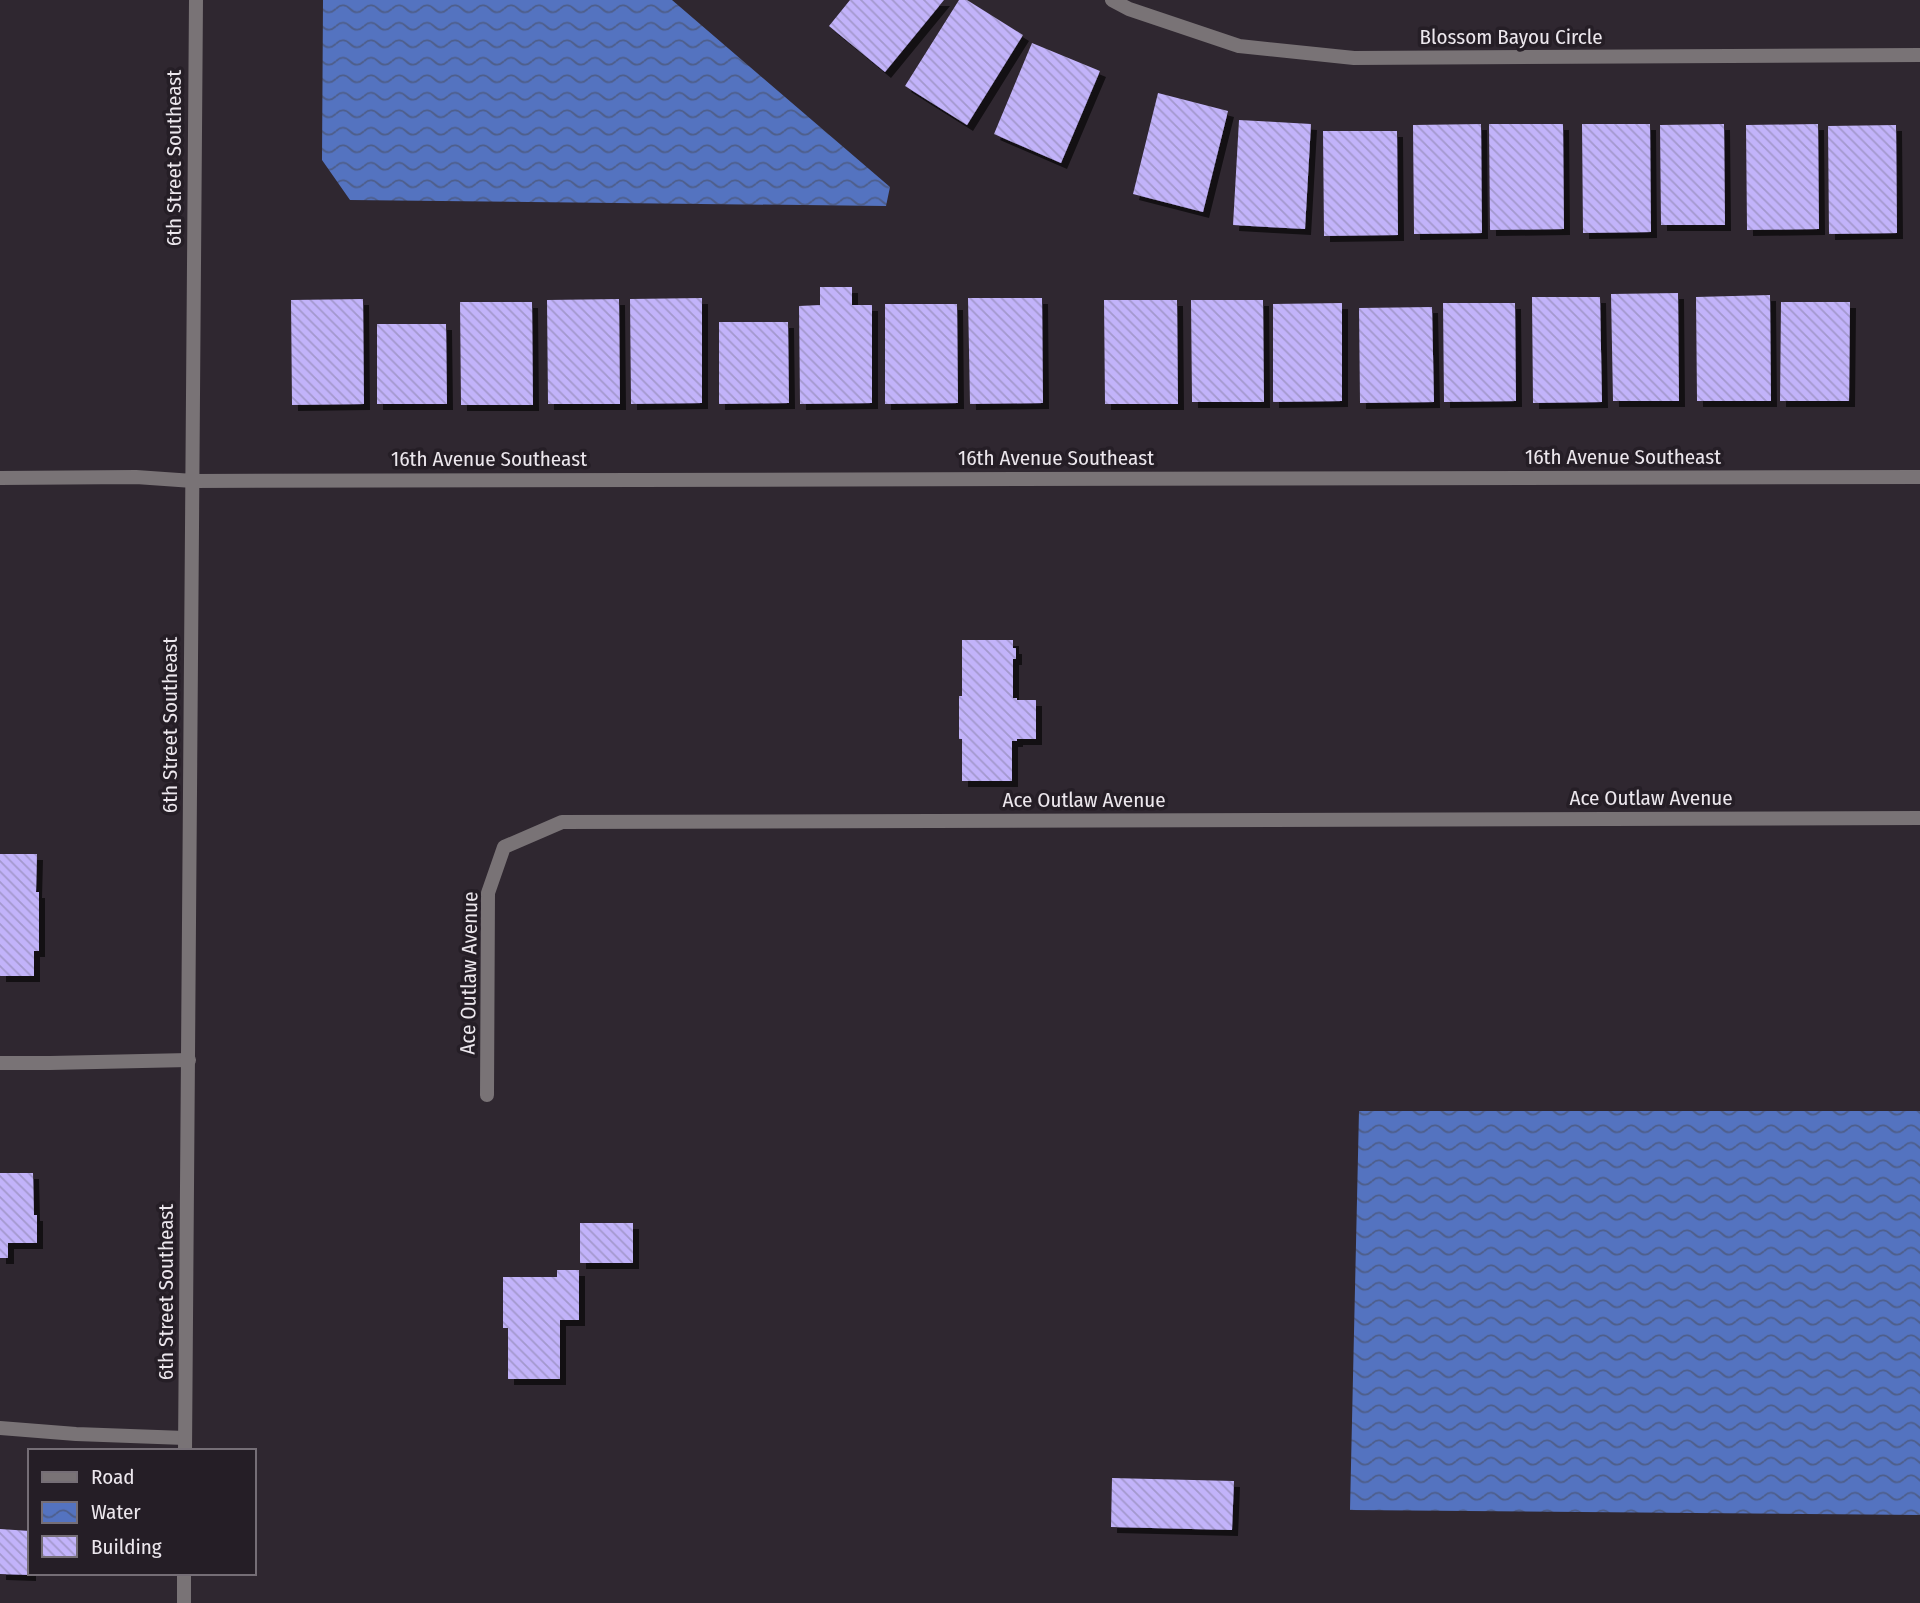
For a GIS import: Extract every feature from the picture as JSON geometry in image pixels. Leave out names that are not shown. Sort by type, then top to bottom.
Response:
[{"type":"street","name":"6th Street Southeast","points":[[185,1444],[196,0]]},
{"type":"street","name":"Blossom Bayou Circle","points":[[1112,0],[1129,9],[1239,46],[1354,58],[1920,55]]},
{"type":"street","name":"16th Avenue Southeast","points":[[0,478],[136,477],[193,481],[1920,477]]},
{"type":"street","name":"Ace Outlaw Avenue","points":[[487,1095],[488,893],[504,847],[562,822],[1920,818]]},
{"type":"street","points":[[0,1063],[189,1060]]},
{"type":"street","points":[[0,1427],[185,1444]]},
{"type":"street","points":[[184,1575],[184,1603]]},
{"type":"water","points":[[323,0],[672,0],[890,187],[886,206],[350,200],[322,160]]},
{"type":"water","points":[[1359,1111],[1920,1111],[1920,1515],[1350,1510]]},
{"type":"building","points":[[850,0],[944,0],[885,72],[829,26]]},
{"type":"building","points":[[959,0],[967,0],[1023,35],[967,125],[905,86]]},
{"type":"building","points":[[1032,43],[1100,71],[1061,163],[994,134]]},
{"type":"building","points":[[1158,93],[1228,111],[1203,212],[1133,194]]},
{"type":"building","points":[[1239,120],[1311,124],[1305,229],[1233,225]]},
{"type":"building","points":[[1481,124],[1482,233],[1414,234],[1413,125]]},
{"type":"building","points":[[1489,124],[1563,124],[1564,229],[1490,230]]},
{"type":"building","points":[[1582,124],[1650,124],[1651,232],[1583,233]]},
{"type":"building","points":[[1724,124],[1725,225],[1661,225],[1660,125]]},
{"type":"building","points":[[1818,124],[1819,229],[1747,230],[1746,125]]},
{"type":"building","points":[[1896,125],[1897,233],[1829,234],[1828,126]]},
{"type":"building","points":[[1323,131],[1397,131],[1398,235],[1324,236]]},
{"type":"building","points":[[820,287],[852,287],[852,305],[872,305],[872,403],[800,404],[799,306],[820,305]]},
{"type":"building","points":[[1678,293],[1679,401],[1613,401],[1611,294]]},
{"type":"building","points":[[1770,295],[1771,401],[1697,401],[1696,297]]},
{"type":"building","points":[[1532,297],[1600,297],[1602,402],[1533,403]]},
{"type":"building","points":[[702,298],[702,403],[631,404],[630,299]]},
{"type":"building","points":[[968,298],[1042,298],[1043,403],[970,404]]},
{"type":"building","points":[[363,299],[364,404],[292,405],[291,300]]},
{"type":"building","points":[[619,299],[620,404],[548,404],[547,300]]},
{"type":"building","points":[[1104,300],[1177,300],[1178,404],[1105,404]]},
{"type":"building","points":[[1191,300],[1263,300],[1264,402],[1192,402]]},
{"type":"building","points":[[460,302],[532,302],[533,405],[461,405]]},
{"type":"building","points":[[1781,302],[1850,302],[1849,401],[1780,401]]},
{"type":"building","points":[[1342,303],[1342,401],[1273,402],[1273,304]]},
{"type":"building","points":[[1443,303],[1515,303],[1516,401],[1444,402]]},
{"type":"building","points":[[885,304],[957,304],[958,403],[885,404]]},
{"type":"building","points":[[1432,307],[1434,402],[1360,403],[1359,308]]},
{"type":"building","points":[[719,322],[788,322],[789,403],[719,404]]},
{"type":"building","points":[[377,324],[446,324],[447,404],[377,404]]},
{"type":"building","points":[[962,640],[1013,640],[1016,659],[1013,659],[1013,698],[1036,700],[1036,739],[1012,741],[1012,781],[962,781],[959,696],[962,696]]},
{"type":"building","points":[[0,854],[37,854],[39,951],[34,951],[34,976],[0,976]]},
{"type":"building","points":[[0,1173],[33,1173],[34,1215],[37,1215],[37,1243],[8,1243],[8,1258],[0,1258]]},
{"type":"building","points":[[580,1223],[633,1223],[633,1263],[580,1263]]},
{"type":"building","points":[[557,1270],[579,1270],[579,1320],[560,1320],[560,1379],[508,1379],[508,1328],[503,1328],[503,1277],[557,1277]]},
{"type":"building","points":[[1112,1478],[1234,1481],[1232,1530],[1111,1527]]},
{"type":"building","points":[[0,1529],[28,1531],[28,1575],[0,1574]]}]
